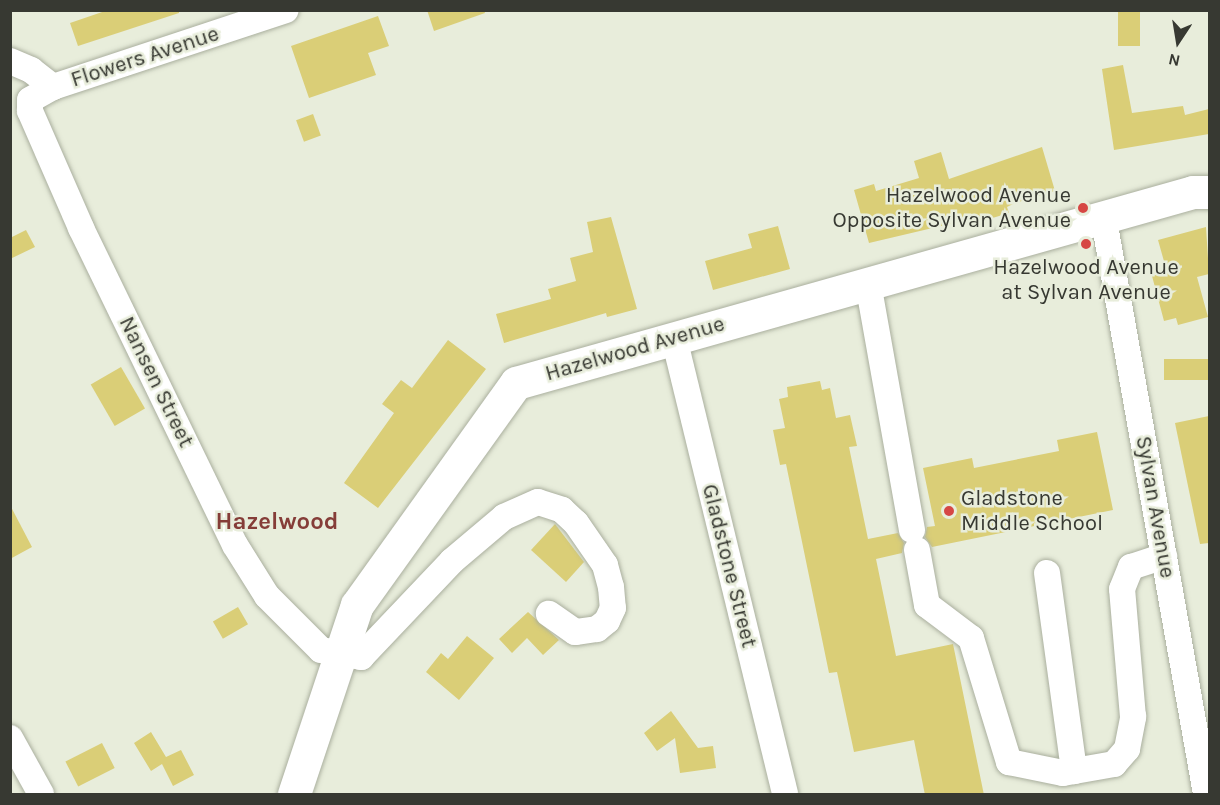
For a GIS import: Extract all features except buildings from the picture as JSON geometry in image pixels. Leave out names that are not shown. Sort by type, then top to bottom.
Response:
[{"type":"main road","name":"Hazelwood Avenue","points":[[294,795],[339,653],[357,605],[516,383],[868,283],[1104,220],[1193,192],[1209,192]]},
{"type":"street","name":"Flowers Avenue","points":[[10,61],[31,70],[53,87],[286,10]]},
{"type":"street","name":"Nansen Street","points":[[53,87],[30,100],[30,111],[81,228],[235,545],[267,597],[321,650],[339,653]]},
{"type":"street","name":"Sylvan Avenue","points":[[1104,220],[1206,795]]},
{"type":"street","points":[[868,283],[927,605],[971,638],[1009,762],[1063,773],[1114,764],[1127,749],[1133,717],[1122,589],[1131,567],[1164,556]]},
{"type":"street","name":"Gladstone Street","points":[[674,338],[785,795]]},
{"type":"street","points":[[339,653],[365,655],[452,561],[504,517],[538,502],[562,510],[576,523],[605,566],[611,587],[612,608],[607,621],[597,629],[575,632],[549,614]]},
{"type":"street","points":[[1047,573],[1074,771]]},
{"type":"street","points":[[10,738],[41,795]]},
{"type":"place","name":"Hazelwood Avenue Opposite Sylvan Avenue","points":[[1083,208]]},
{"type":"place","name":"Hazelwood Avenue at Sylvan Avenue","points":[[1086,244]]},
{"type":"place","name":"Gladstone Middle School","points":[[949,511]]},
{"type":"district","name":"Hazelwood","points":[[277,522]]}]
